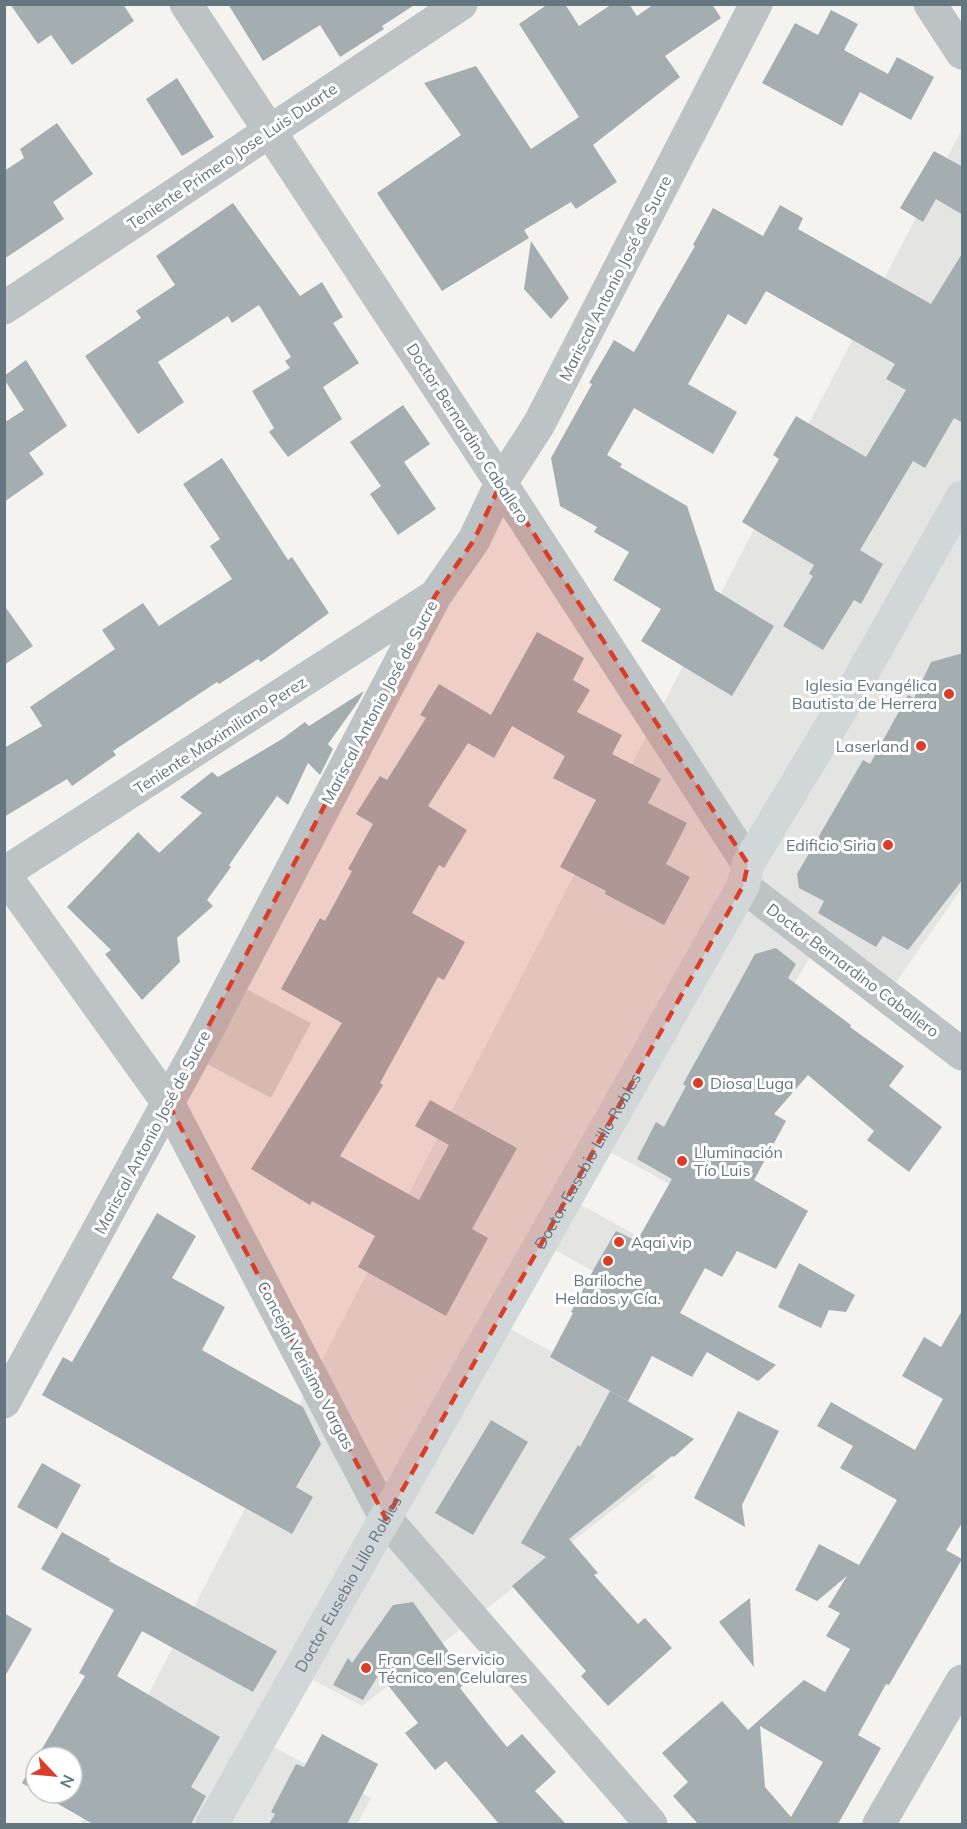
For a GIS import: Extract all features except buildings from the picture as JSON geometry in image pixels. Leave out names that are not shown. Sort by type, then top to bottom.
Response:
[{"type":"main road","name":"Doctor Eusebio Lillo Robles","points":[[212,1824],[386,1519],[745,875],[963,497]]},
{"type":"street","name":"Doctor Bernardino Caballero","points":[[186,4],[501,483],[745,875],[963,1054]]},
{"type":"street","name":"Teniente Primero Jose Luis Duarte","points":[[4,308],[461,4]]},
{"type":"street","name":"Mariscal Antonio José de Sucre","points":[[4,1402],[168,1103],[435,596],[474,540],[501,483],[539,424],[756,4]]},
{"type":"street","points":[[930,4],[963,53]]},
{"type":"street","name":"Teniente Maximiliano Perez","points":[[4,873],[435,596]]},
{"type":"street","name":"Concejal Verisimo Vargas","points":[[4,873],[168,1103],[386,1519],[651,1824]]},
{"type":"street","points":[[879,1824],[963,1681]]},
{"type":"highlighted area","points":[[501,483],[748,864],[743,886],[386,1519],[168,1103],[435,596],[474,540]]},
{"type":"shaded area","points":[[962,129],[962,888],[883,1001],[814,951],[699,1141],[711,1206],[606,1150],[576,1202],[652,1244],[623,1288],[548,1246],[505,1326],[621,1389],[592,1441],[656,1476],[362,1706],[309,1678],[268,1744],[371,1798],[357,1824],[81,1824]]},
{"type":"shaded area","points":[[246,989],[311,1023],[271,1098],[207,1064]]},
{"type":"place","name":"Iglesia Evangélica Bautista de Herrera","points":[[949,694]]},
{"type":"place","name":"Laserland","points":[[921,746]]},
{"type":"place","name":"Edificio Siria","points":[[888,845]]},
{"type":"place","name":"Diosa Luga","points":[[698,1083]]},
{"type":"place","name":"Lluminación Tío Luis","points":[[682,1161]]},
{"type":"place","name":"Aqai vip","points":[[619,1242]]},
{"type":"place","name":"Bariloche Helados y Cía.","points":[[608,1261]]},
{"type":"place","name":"Fran Cell Servicio Técnico en Celulares","points":[[366,1668]]}]
